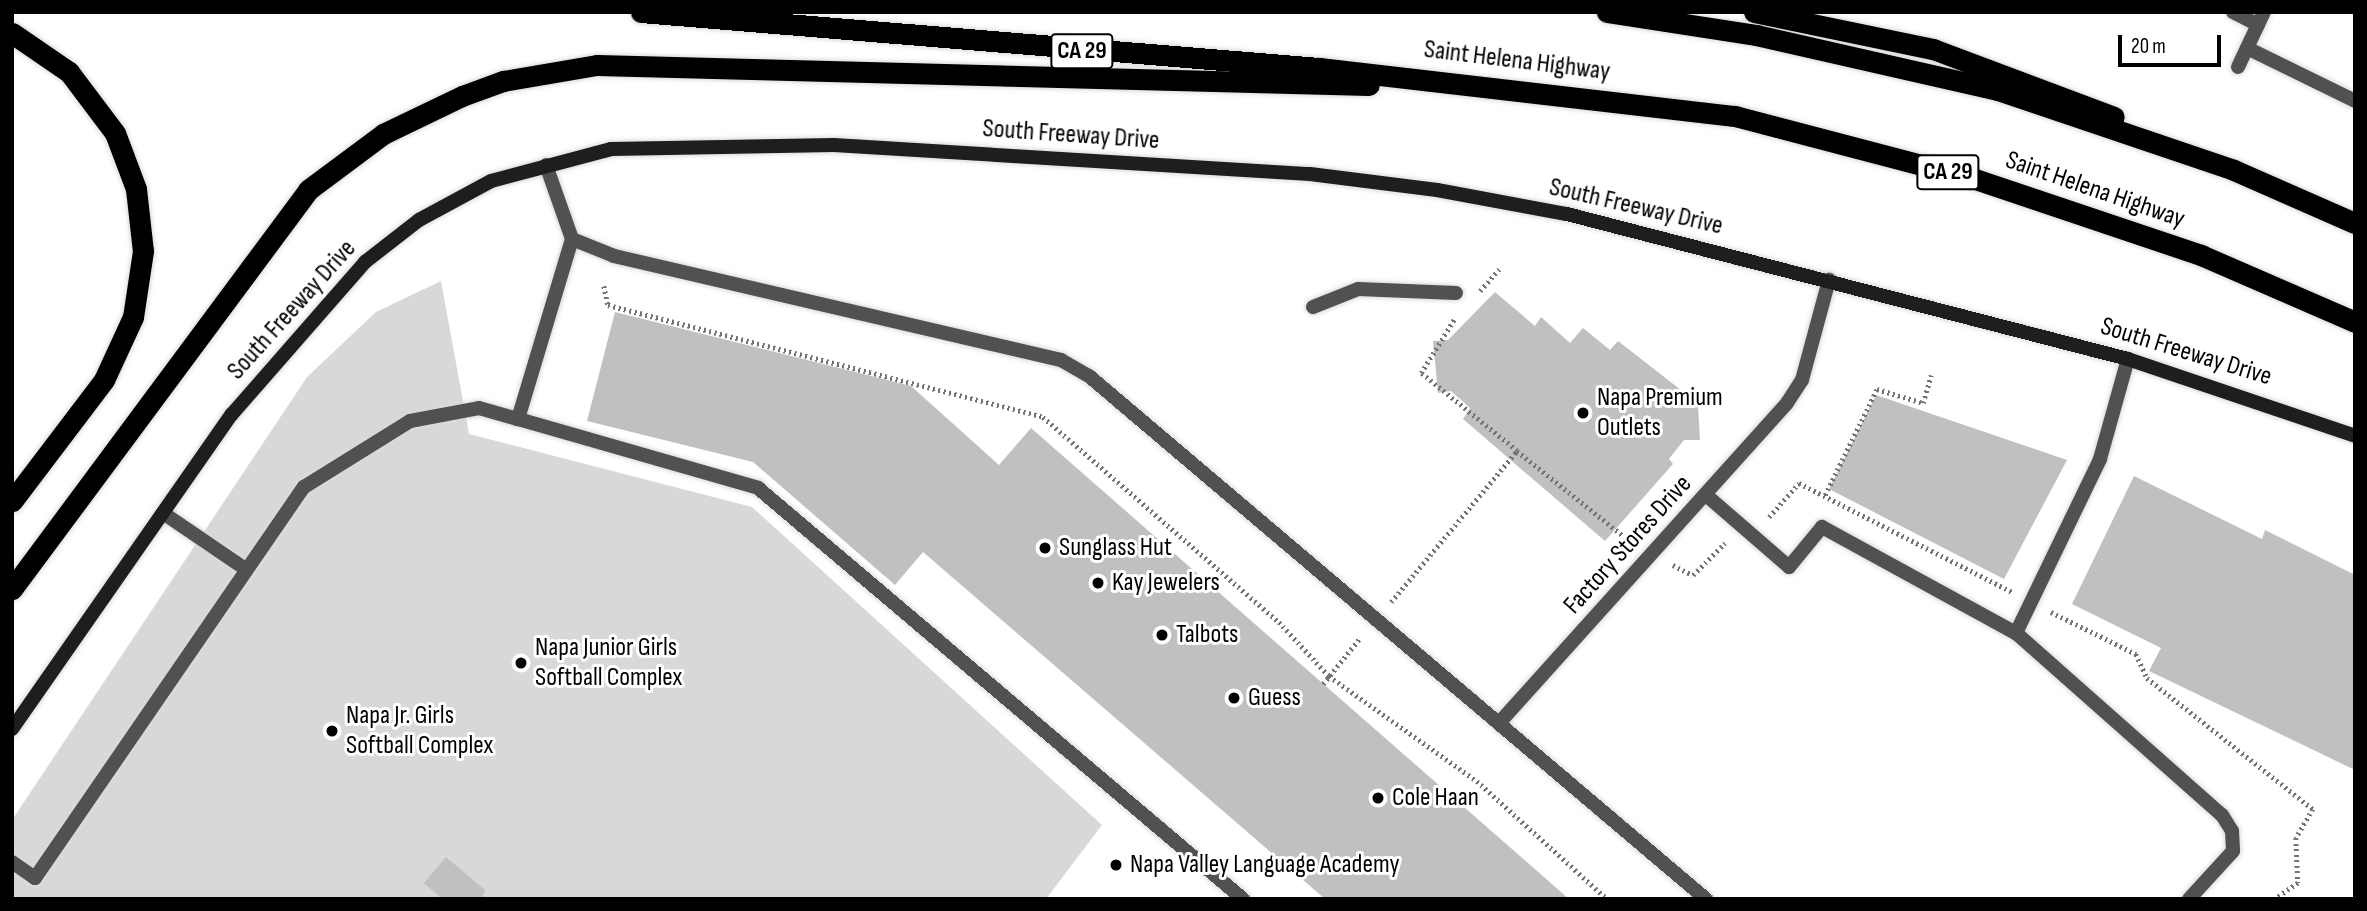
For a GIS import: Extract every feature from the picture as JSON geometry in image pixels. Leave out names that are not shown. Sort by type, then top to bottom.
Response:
[{"type":"highway","name":"Saint Helena Highway","points":[[641,12],[1523,89],[1735,116],[1972,178],[2201,255],[2355,322]]},
{"type":"highway","points":[[1607,12],[1756,35],[1998,90],[2234,170]]},
{"type":"highway","points":[[1754,12],[1933,50],[2065,95],[2355,223]]},
{"type":"highway","points":[[12,33],[69,72],[115,133],[136,189],[143,251],[133,317],[104,380],[12,501]]},
{"type":"highway","points":[[12,589],[308,190],[383,134],[503,81],[597,65],[1523,89]]},
{"type":"street","points":[[2234,12],[2261,18],[2238,67]]},
{"type":"street","points":[[2247,48],[2355,101]]},
{"type":"street","name":"South Freeway Drive","points":[[12,729],[232,414],[365,262],[457,197],[546,165],[611,149],[687,143],[834,145],[1310,174],[1566,214],[2129,359],[2355,436]]},
{"type":"street","points":[[518,419],[572,239],[546,165]]},
{"type":"street","points":[[572,239],[614,256],[1060,360],[1089,376],[1706,899]]},
{"type":"street","name":"Factory Stores Drive","points":[[1500,722],[1706,495],[1802,380],[1829,280]]},
{"type":"street","points":[[1313,307],[1358,289],[1456,293]]},
{"type":"street","points":[[2016,633],[2100,459],[2129,359]]},
{"type":"street","points":[[12,862],[35,878],[244,568],[304,487],[355,451],[410,421],[479,408],[758,488],[1243,899]]},
{"type":"street","points":[[1706,495],[1789,567],[1822,527],[2016,633],[2227,823],[2232,851],[2189,899]]},
{"type":"street","points":[[163,513],[244,568]]},
{"type":"path","points":[[1473,298],[1499,269]]},
{"type":"path","points":[[604,286],[608,304],[1043,417],[1279,622],[1329,676],[1477,781],[1607,899]]},
{"type":"path","points":[[1323,684],[1517,451],[1421,373],[1442,348],[1439,337],[1465,308]]},
{"type":"path","points":[[1825,495],[1877,389],[1923,403],[1931,375]]},
{"type":"shaded area","name":"Napa Junior Girls Softball Complex","points":[[441,281],[469,434],[752,507],[1102,825],[1046,899],[12,899],[12,820],[307,377],[376,312]]},
{"type":"building","name":"Napa Premium Outlets","points":[[1495,292],[1535,326],[1541,317],[1570,343],[1583,328],[1610,350],[1618,341],[1681,390],[1697,389],[1700,440],[1684,440],[1669,459],[1673,464],[1605,541],[1463,419],[1470,408],[1451,391],[1438,393],[1433,341],[1448,340]]},
{"type":"building","points":[[615,312],[911,386],[999,465],[1031,428],[1569,899],[1325,899],[923,552],[895,585],[753,462],[587,421]]},
{"type":"building","points":[[1876,395],[2067,460],[2004,579],[1829,489]]},
{"type":"building","points":[[2134,476],[2262,539],[2265,530],[2355,575],[2355,770],[2149,671],[2161,648],[2072,604]]},
{"type":"building","points":[[446,857],[486,891],[480,899],[442,899],[424,883]]},
{"type":"place","name":"Napa Premium Outlets","points":[[1583,413]]},
{"type":"place","name":"Sunglass Hut","points":[[1045,548]]},
{"type":"place","name":"Kay Jewelers","points":[[1098,583]]},
{"type":"place","name":"Talbots","points":[[1162,635]]},
{"type":"place","name":"Napa Junior Girls Softball Complex","points":[[521,663]]},
{"type":"place","name":"Guess","points":[[1234,698]]},
{"type":"place","name":"Napa Jr. Girls Softball Complex","points":[[332,731]]},
{"type":"place","name":"Cole Haan","points":[[1378,798]]},
{"type":"place","name":"Napa Valley Language Academy","points":[[1116,865]]}]
